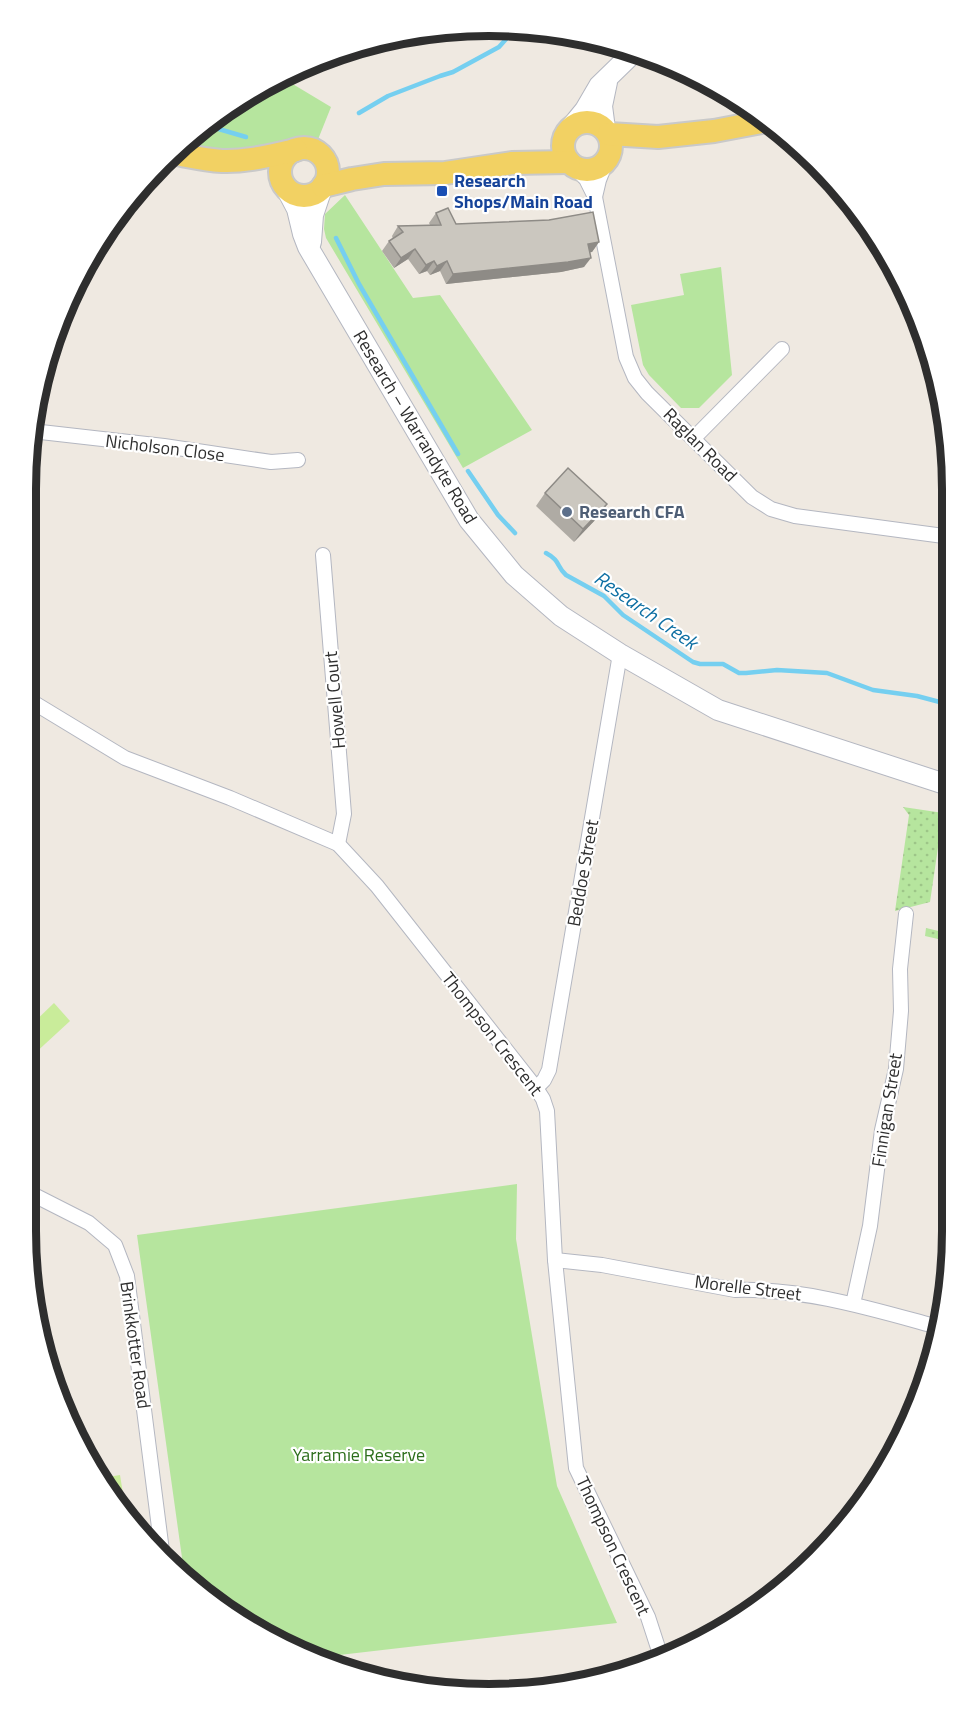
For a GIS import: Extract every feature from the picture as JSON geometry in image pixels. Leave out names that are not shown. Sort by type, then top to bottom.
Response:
[{"type":"main road","points":[[611,75],[606,83],[602,99],[607,145],[593,169],[578,168],[571,163],[563,150],[563,144],[570,129],[585,110],[599,86],[628,58]]},
{"type":"main road","points":[[512,163],[541,150],[578,123],[592,122],[607,145]]},
{"type":"main road","points":[[607,145],[756,123]]},
{"type":"main road","points":[[183,155],[222,160],[252,159],[309,148],[351,167],[384,174]]},
{"type":"main road","points":[[285,186],[280,174],[282,162],[290,152],[296,150]]},
{"type":"main road","points":[[320,154],[328,170],[323,187]]},
{"type":"main road","points":[[222,160],[285,186],[297,195],[304,196],[317,192],[323,187],[351,179],[384,174],[445,173],[512,163],[571,163]]},
{"type":"main road","name":"Research – Warrandyte Road","points":[[285,186],[297,208],[305,241],[469,520],[514,575],[561,616],[620,654],[718,710],[942,783]]},
{"type":"main road","name":"Research – Warrandyte Road","points":[[313,253],[312,223],[315,206],[323,187]]},
{"type":"street","name":"Raglan Road","points":[[595,197],[607,145]]},
{"type":"street","name":"Raglan Road","points":[[571,163],[586,179],[595,197],[626,357],[635,378],[647,393],[752,497],[771,509],[795,516],[942,536]]},
{"type":"street","points":[[694,438],[782,349]]},
{"type":"street","name":"Nicholson Close","points":[[40,432],[164,446],[271,462],[298,460]]},
{"type":"street","name":"Howell Court","points":[[323,555],[344,814],[338,844]]},
{"type":"street","name":"Beddoe Street","points":[[536,1088],[544,1080],[549,1070],[620,654]]},
{"type":"street","name":"Thompson Crescent","points":[[36,704],[125,758],[230,798],[338,844],[377,886],[536,1088],[547,1111],[555,1260],[576,1468],[648,1617],[659,1651]]},
{"type":"street","name":"Finnigan Street","points":[[853,1304],[870,1226],[882,1130],[896,1069],[902,1011],[900,969],[906,914]]},
{"type":"street","name":"Brinkkotter Road","points":[[36,1196],[89,1223],[115,1245],[127,1276],[161,1543]]},
{"type":"street","name":"Morelle Street","points":[[555,1260],[602,1264],[735,1290],[754,1289],[817,1296],[932,1325]]},
{"type":"green space","points":[[290,82],[331,107],[317,142],[299,140],[244,153],[192,146],[237,112]]},
{"type":"green space","points":[[345,195],[413,298],[440,295],[532,430],[463,468],[326,238],[325,214]]},
{"type":"green space","points":[[721,267],[732,375],[699,408],[681,408],[649,375],[643,365],[631,305],[684,295],[680,274]]},
{"type":"green space","points":[[903,807],[942,813],[942,820],[930,902],[895,911],[909,815]]},
{"type":"green space","points":[[926,928],[942,932],[942,940],[925,936]]},
{"type":"green space","points":[[54,1003],[70,1021],[36,1052],[36,1020]]},
{"type":"green space","name":"Yarramie Reserve","points":[[517,1184],[516,1239],[557,1486],[617,1623],[332,1656],[262,1623],[237,1608],[190,1572],[183,1565],[137,1235]]},
{"type":"green space","points":[[120,1475],[124,1499],[112,1483],[108,1477]]},
{"type":"building","points":[[448,208],[456,224],[549,220],[593,212],[599,242],[588,244],[591,258],[453,274],[447,261],[437,266],[434,261],[426,265],[415,249],[401,258],[389,241],[403,232],[398,226],[441,225],[436,213]]},
{"type":"building","points":[[568,468],[607,504],[583,529],[545,493]]},
{"type":"waterway","points":[[359,113],[388,96],[453,72],[499,47],[508,37]]},
{"type":"waterway","name":"Research Creek","points":[[216,128],[246,137]]},
{"type":"waterway","name":"Research Creek","points":[[336,238],[359,284],[458,454]]},
{"type":"waterway","name":"Research Creek","points":[[468,471],[498,515],[515,533]]},
{"type":"waterway","name":"Research Creek","points":[[546,553],[556,561],[566,575],[604,596],[623,615],[693,662],[723,664],[739,673],[777,670],[827,673],[873,690],[917,696],[942,703]]},
{"type":"place","name":"Research Shops/Main Road","points":[[442,191]]},
{"type":"place","name":"Research CFA","points":[[567,512]]}]
